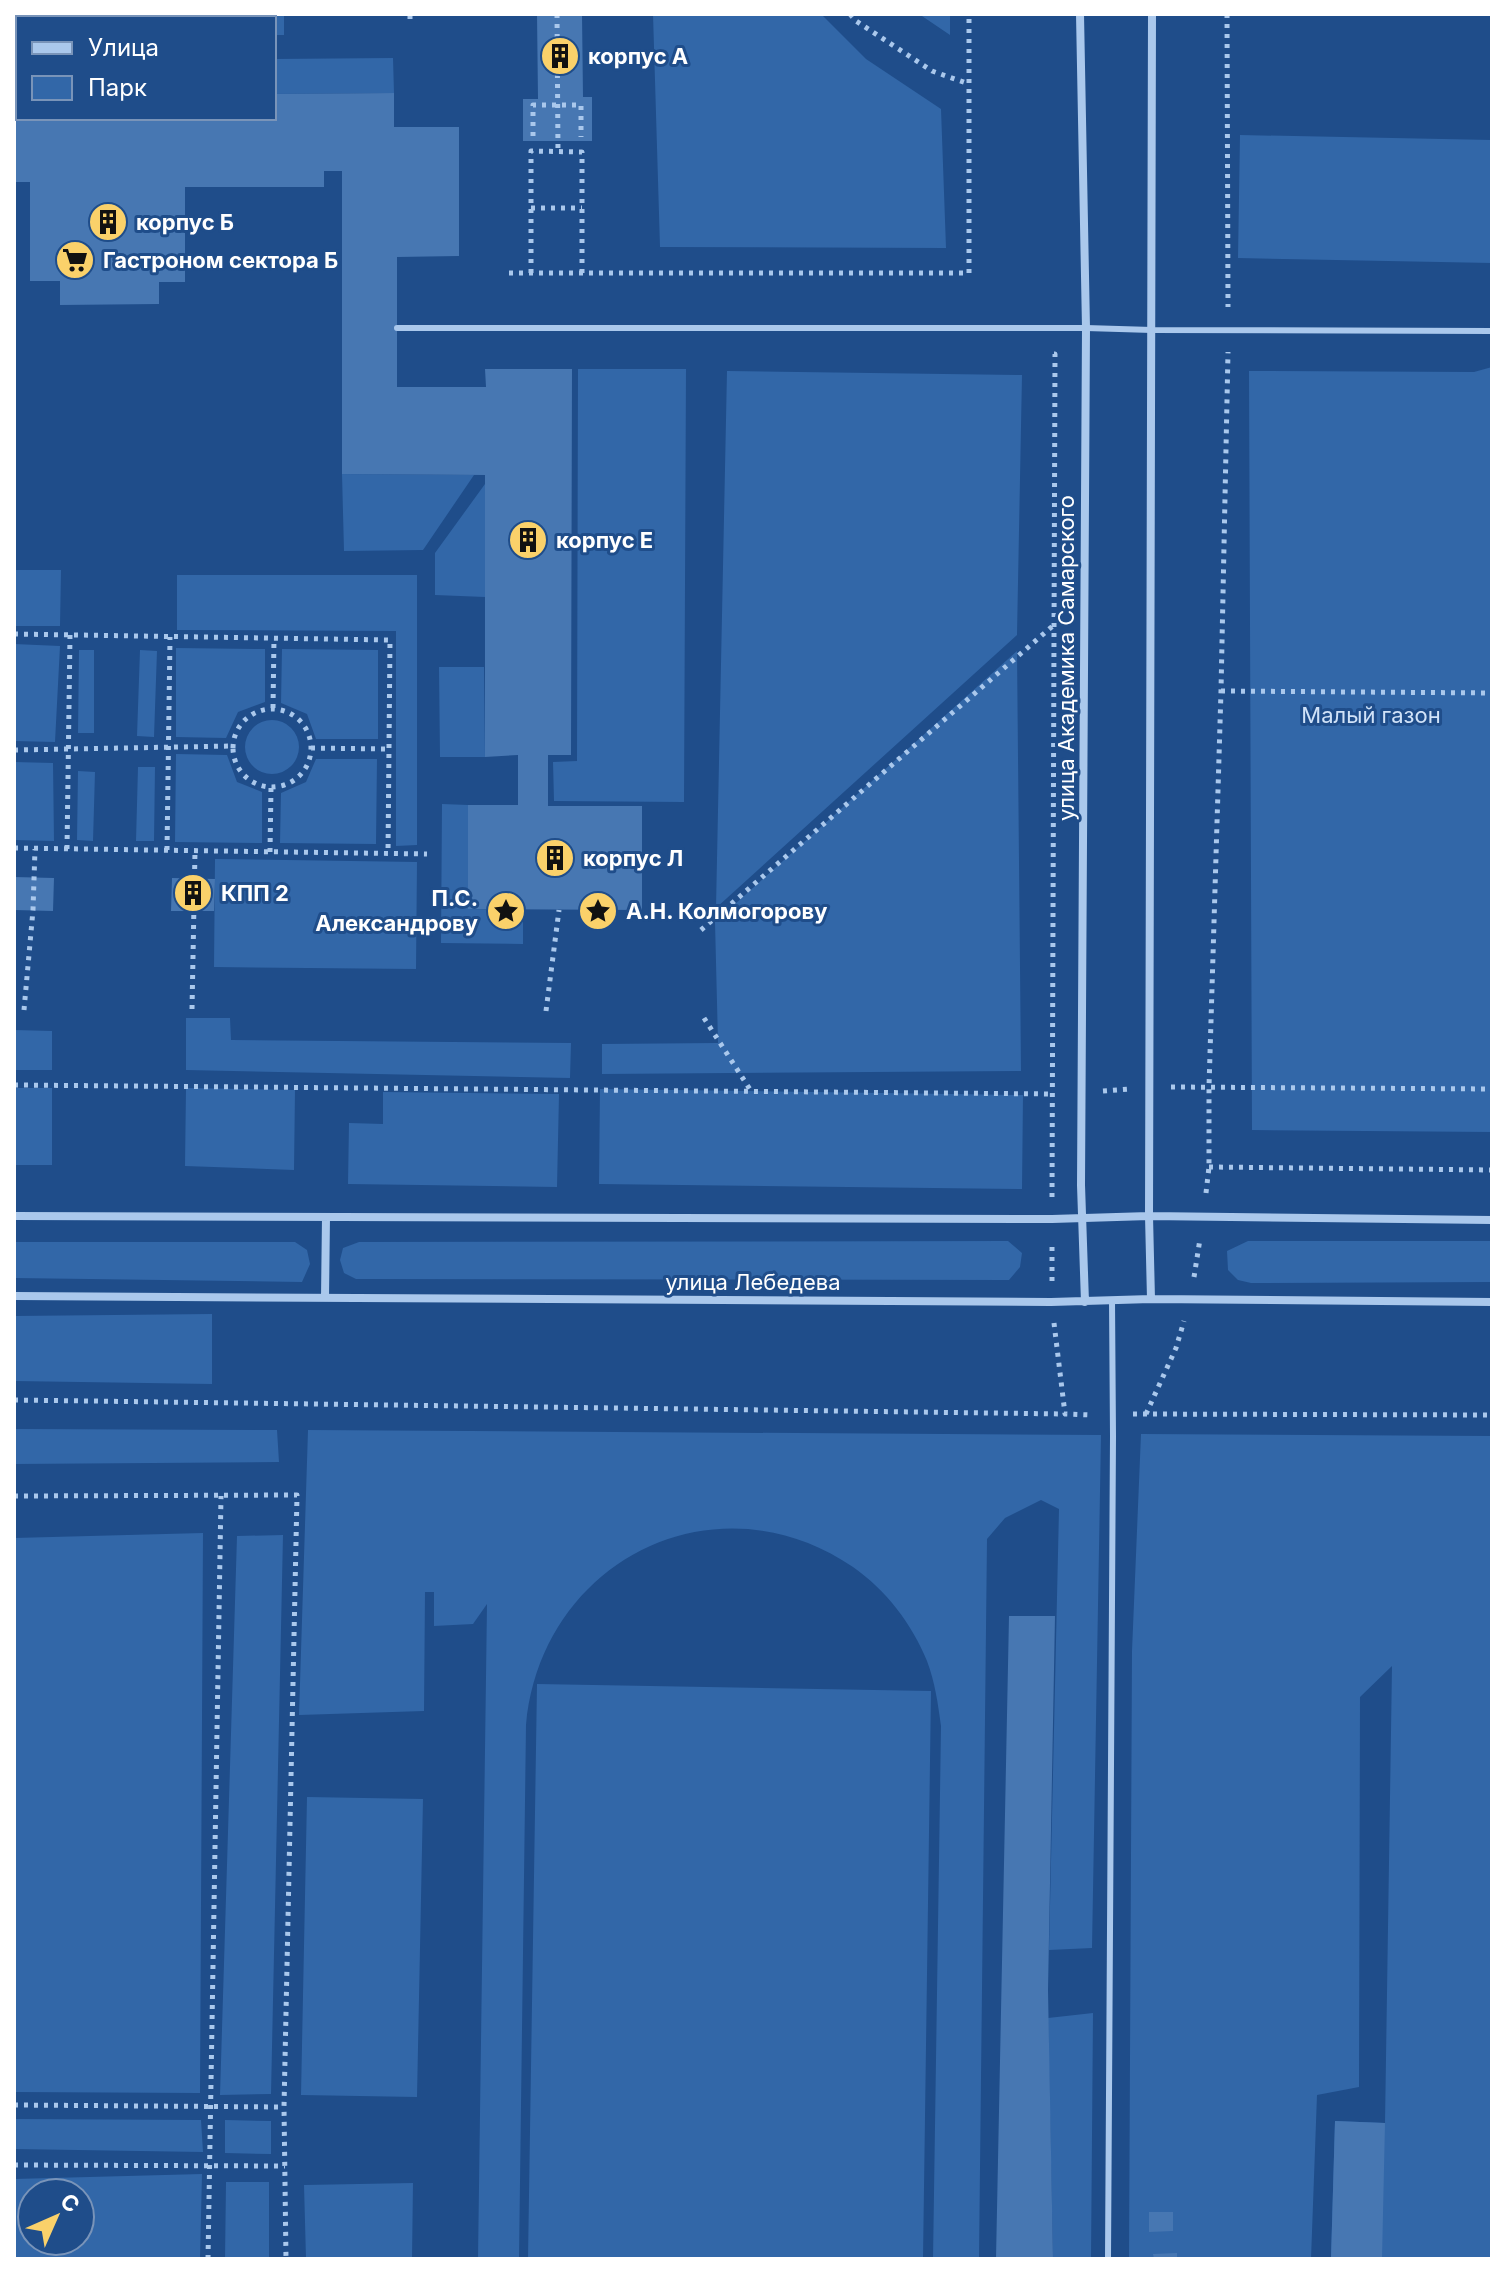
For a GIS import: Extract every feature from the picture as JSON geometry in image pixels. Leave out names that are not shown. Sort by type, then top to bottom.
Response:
[{"type":"street","name":"улица Академика Самарского","points":[[1080,14],[1086,328],[1082,1218],[1085,1302]]},
{"type":"street","points":[[1151,1299],[1152,14]]},
{"type":"street","points":[[14,1216],[1052,1219],[1149,1216],[1492,1220]]},
{"type":"street","points":[[325,1298],[326,1217]]},
{"type":"street","name":"улица Лебедева","points":[[14,1296],[1492,1302]]},
{"type":"lane","points":[[397,328],[1492,331]]},
{"type":"lane","points":[[1108,2259],[1112,1301]]},
{"type":"path","points":[[557,14],[558,152]]},
{"type":"path","points":[[850,14],[932,71],[969,84]]},
{"type":"path","points":[[509,273],[969,273],[969,14]]},
{"type":"path","points":[[1227,14],[1228,331],[1209,1167],[1492,1170]]},
{"type":"path","points":[[533,136],[533,105],[581,105],[581,137]]},
{"type":"path","points":[[531,273],[531,151],[582,152],[582,273]]},
{"type":"path","points":[[531,208],[582,208]]},
{"type":"path","points":[[1039,354],[1055,354],[1051,1302],[1065,1414]]},
{"type":"path","points":[[701,930],[1055,624]]},
{"type":"path","points":[[14,634],[390,640],[388,854]]},
{"type":"path","points":[[67,849],[70,635]]},
{"type":"path","points":[[167,850],[170,637]]},
{"type":"path","points":[[273,708],[274,638]]},
{"type":"path","points":[[1221,691],[1492,693]]},
{"type":"path","points":[[273,708],[296,716],[310,736],[311,748],[309,761],[294,780],[271,787],[248,779],[234,758],[233,746],[235,734],[250,715],[273,708]]},
{"type":"path","points":[[14,750],[233,746]]},
{"type":"path","points":[[311,748],[389,749]]},
{"type":"path","points":[[270,852],[271,787]]},
{"type":"path","points":[[14,848],[427,854]]},
{"type":"path","points":[[24,1010],[35,849]]},
{"type":"path","points":[[192,1009],[195,851]]},
{"type":"path","points":[[546,1011],[559,910]]},
{"type":"path","points":[[704,1018],[752,1091]]},
{"type":"path","points":[[14,1085],[1053,1094]]},
{"type":"path","points":[[1209,1087],[1492,1089]]},
{"type":"path","points":[[14,1400],[1112,1415],[1492,1415]]},
{"type":"path","points":[[14,1496],[297,1495],[284,2107],[286,2259]]},
{"type":"path","points":[[208,2259],[221,1496]]},
{"type":"path","points":[[14,2105],[284,2107]]},
{"type":"path","points":[[14,2165],[285,2166]]},
{"type":"green space","points":[[284,14],[284,35],[276,35],[276,16],[247,16]]},
{"type":"green space","points":[[653,14],[821,14],[866,59],[941,109],[946,248],[660,247]]},
{"type":"green space","points":[[919,14],[950,14],[950,35]]},
{"type":"green space","points":[[393,58],[394,93],[276,94],[276,59]]},
{"type":"green space","points":[[1240,135],[1492,140],[1492,263],[1238,258]]},
{"type":"green space","name":"Малый газон","points":[[1492,367],[1492,1132],[1252,1130],[1249,371],[1474,372]]},
{"type":"green space","points":[[578,369],[686,369],[684,802],[554,801],[553,762],[577,761]]},
{"type":"green space","points":[[727,371],[1022,375],[1017,635],[716,908]]},
{"type":"green space","points":[[342,474],[474,475],[423,550],[344,551]]},
{"type":"green space","points":[[485,484],[485,597],[435,595],[435,553]]},
{"type":"green space","points":[[14,570],[61,570],[60,626],[14,626]]},
{"type":"green space","points":[[177,575],[417,575],[417,845],[396,846],[396,631],[177,630]]},
{"type":"green space","points":[[14,644],[60,646],[55,742],[14,741]]},
{"type":"green space","points":[[176,648],[265,649],[265,702],[238,712],[226,738],[176,737]]},
{"type":"green space","points":[[282,649],[378,650],[378,739],[316,739],[307,714],[281,703]]},
{"type":"green space","points":[[79,650],[94,650],[94,733],[78,733]]},
{"type":"green space","points":[[140,650],[157,651],[154,737],[137,736]]},
{"type":"green space","points":[[1017,651],[1021,1071],[602,1074],[602,1044],[718,1043],[715,922]]},
{"type":"green space","points":[[439,667],[484,667],[485,757],[440,757]]},
{"type":"green space","points":[[272,720],[291,728],[299,747],[291,766],[272,774],[253,766],[245,747],[253,728]]},
{"type":"green space","points":[[176,754],[227,755],[237,782],[262,792],[262,843],[175,842]]},
{"type":"green space","points":[[316,759],[377,759],[376,844],[280,843],[281,793],[306,782]]},
{"type":"green space","points":[[14,762],[53,763],[54,841],[14,840]]},
{"type":"green space","points":[[138,767],[155,767],[154,841],[136,841]]},
{"type":"green space","points":[[78,771],[95,772],[93,841],[77,840]]},
{"type":"green space","points":[[442,804],[468,805],[468,909],[523,910],[523,944],[441,943]]},
{"type":"green space","points":[[215,859],[417,862],[416,969],[214,967]]},
{"type":"green space","points":[[186,1018],[230,1018],[231,1040],[571,1043],[570,1078],[186,1070]]},
{"type":"green space","points":[[14,1030],[52,1031],[52,1070],[14,1070]]},
{"type":"green space","points":[[14,1088],[52,1088],[52,1165],[14,1165]]},
{"type":"green space","points":[[186,1088],[295,1090],[294,1170],[185,1166]]},
{"type":"green space","points":[[600,1089],[1023,1095],[1022,1189],[599,1184]]},
{"type":"green space","points":[[383,1092],[559,1094],[557,1187],[348,1184],[349,1123],[383,1124]]},
{"type":"green space","points":[[1008,1241],[1022,1253],[1020,1267],[1009,1280],[356,1279],[344,1273],[340,1260],[343,1248],[359,1242]]},
{"type":"green space","points":[[1248,1241],[1492,1241],[1492,1282],[1251,1283],[1238,1280],[1228,1270],[1227,1251]]},
{"type":"green space","points":[[14,1242],[295,1242],[307,1250],[310,1264],[302,1282],[14,1278]]},
{"type":"green space","points":[[212,1314],[212,1384],[14,1381],[14,1316]]},
{"type":"green space","points":[[14,1429],[277,1430],[279,1462],[14,1464]]},
{"type":"green space","points":[[308,1430],[1101,1435],[1092,1948],[1049,1950],[1059,1509],[1041,1500],[1005,1518],[987,1539],[979,2259],[933,2259],[941,1726],[930,1669],[906,1621],[865,1576],[800,1540],[746,1529],[693,1532],[643,1549],[600,1578],[564,1618],[539,1667],[526,1725],[519,2259],[478,2259],[487,1604],[473,1624],[434,1626],[434,1592],[425,1592],[424,1711],[299,1715]]},
{"type":"green space","points":[[1141,1434],[1492,1436],[1492,2259],[1331,2259],[1335,2121],[1385,2123],[1392,1666],[1360,1697],[1359,2087],[1317,2095],[1311,2259],[1129,2259],[1132,1651]]},
{"type":"green space","points":[[203,1533],[200,2093],[14,2092],[14,1538]]},
{"type":"green space","points":[[283,1535],[271,2094],[220,2095],[237,1536]]},
{"type":"green space","points":[[537,1684],[931,1691],[923,2259],[528,2259]]},
{"type":"green space","points":[[307,1797],[423,1799],[417,2097],[301,2095]]},
{"type":"green space","points":[[1093,2013],[1091,2259],[1053,2259],[1048,2018]]},
{"type":"green space","points":[[14,2119],[201,2120],[203,2152],[14,2149]]},
{"type":"green space","points":[[225,2120],[271,2121],[271,2154],[225,2153]]},
{"type":"green space","points":[[202,2174],[200,2259],[14,2259],[14,2179],[16,2257],[96,2257],[96,2177],[89,2177]]},
{"type":"green space","points":[[226,2182],[269,2182],[269,2259],[225,2259]]},
{"type":"green space","points":[[413,2183],[412,2259],[306,2259],[304,2185]]},
{"type":"building","points":[[58,14],[153,14],[153,16]]},
{"type":"building","name":"корпус А","points":[[537,14],[582,14],[583,97],[592,97],[592,141],[523,141],[523,99],[538,99]]},
{"type":"building","points":[[14,90],[16,120],[276,120],[276,94],[394,93],[394,127],[459,127],[459,256],[397,257],[397,387],[486,387],[485,369],[572,369],[571,755],[548,755],[548,806],[642,806],[642,910],[468,909],[468,805],[518,805],[518,755],[485,757],[485,475],[342,474],[342,171],[324,171],[324,187],[185,187],[185,282],[159,282],[159,304],[60,305],[60,281],[30,281],[30,182],[14,182]]},
{"type":"building","points":[[14,877],[54,878],[53,911],[14,910]]},
{"type":"building","name":"КПП 2","points":[[172,878],[215,879],[214,911],[171,911]]},
{"type":"building","points":[[1009,1616],[1055,1616],[1048,1990],[1053,2259],[996,2259]]},
{"type":"building","points":[[1335,2121],[1385,2123],[1382,2259],[1331,2259]]},
{"type":"building","points":[[1149,2212],[1173,2212],[1173,2231],[1149,2232]]},
{"type":"building","points":[[1177,2253],[1177,2259],[1154,2259],[1153,2254]]},
{"type":"place","name":"корпус А","points":[[560,56]]},
{"type":"place","name":"корпус Б","points":[[108,222]]},
{"type":"place","name":"Гастроном сектора Б","points":[[75,260]]},
{"type":"place","name":"корпус Е","points":[[528,540]]},
{"type":"place","name":"корпус Л","points":[[555,858]]},
{"type":"place","name":"КПП 2","points":[[193,893]]},
{"type":"place","name":"П.С. Александрову","points":[[506,911]]},
{"type":"place","name":"А.Н. Колмогорову","points":[[598,911]]}]
